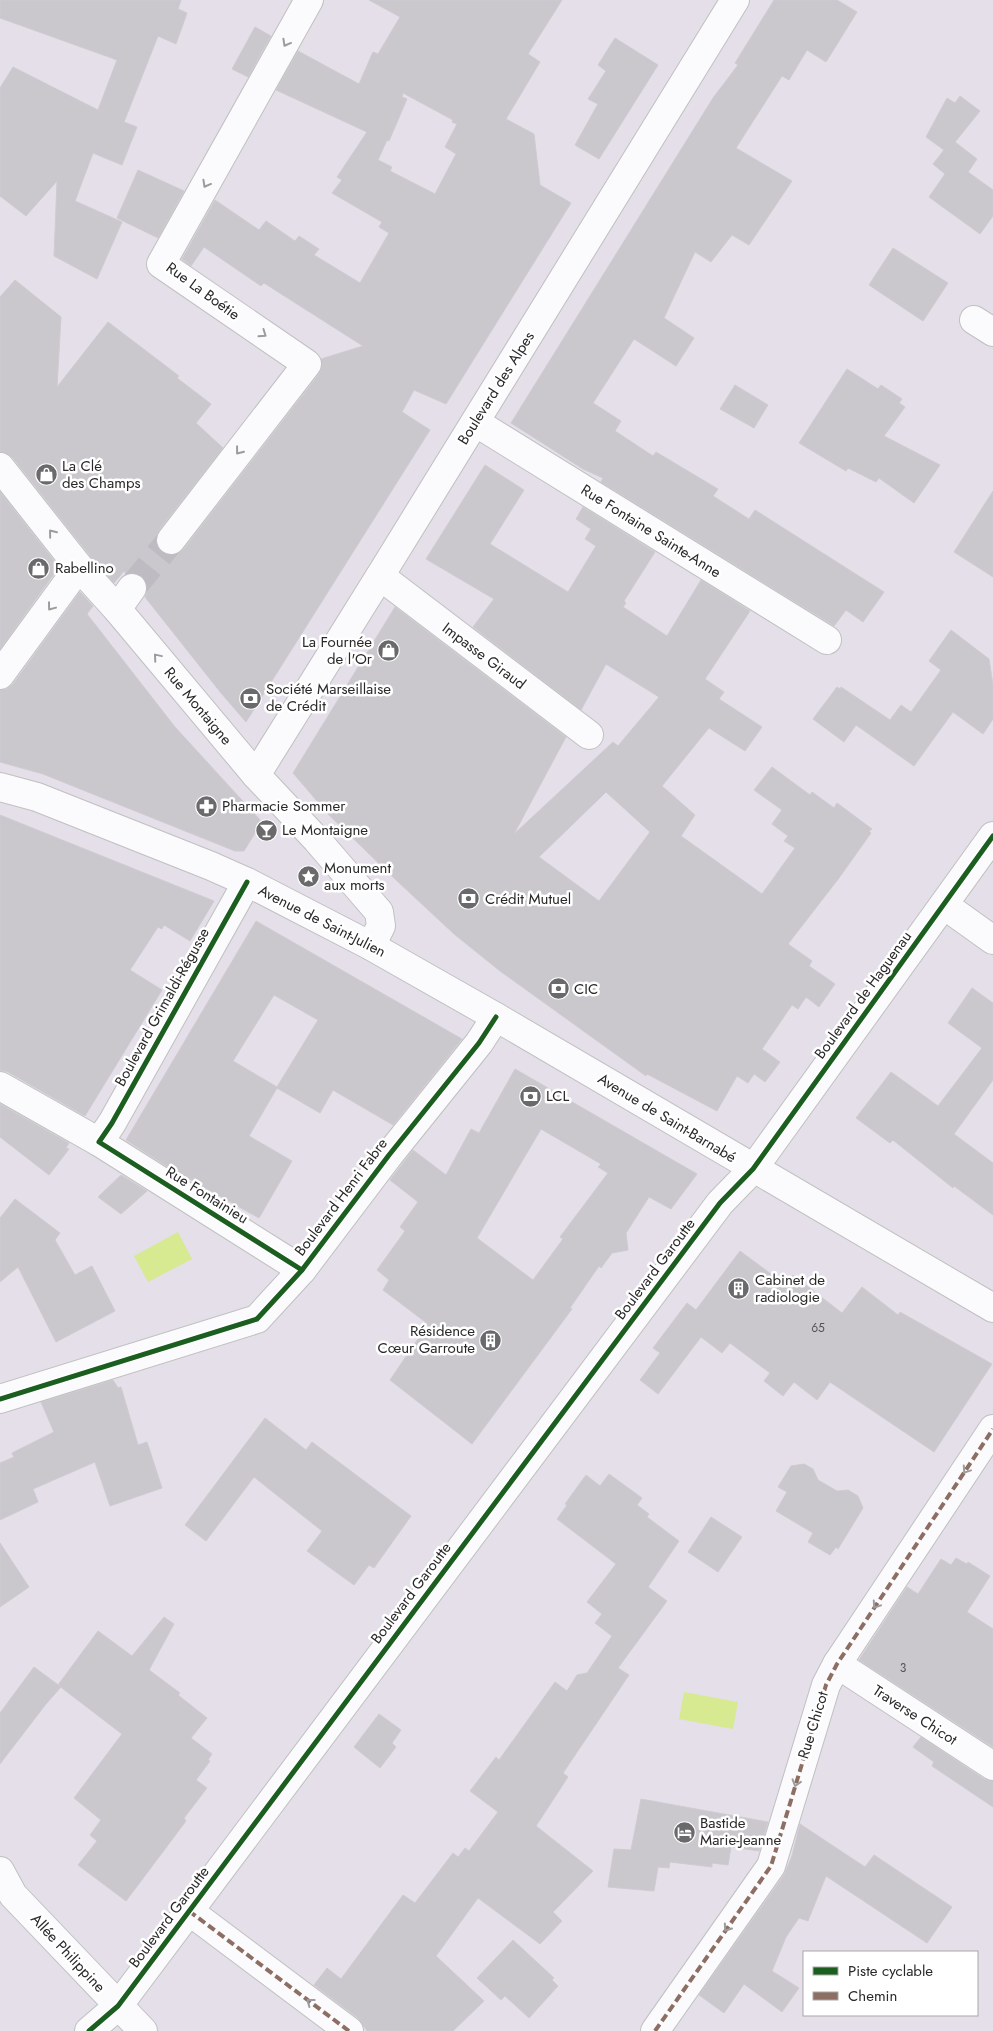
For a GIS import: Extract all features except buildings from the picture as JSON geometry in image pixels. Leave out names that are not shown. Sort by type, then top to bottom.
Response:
[{"type":"street","name":"Rue La Boétie","points":[[171,540],[307,364],[162,264],[309,0]]},
{"type":"street","name":"Boulevard des Alpes","points":[[256,774],[736,0]]},
{"type":"street","name":"Rue Fontaine Sainte-Anne","points":[[475,422],[827,640]]},
{"type":"street","name":"Rue Montaigne","points":[[0,467],[80,567],[125,599],[256,774],[317,840],[379,912],[381,926],[371,946]]},
{"type":"street","points":[[0,675],[80,567]]},
{"type":"street","name":"Impasse Giraud","points":[[380,576],[589,736]]},
{"type":"street","name":"Avenue de Saint-Julien","points":[[0,787],[38,797],[247,882],[371,946],[496,1017]]},
{"type":"street","name":"Boulevard de Haguenau","points":[[753,1169],[993,836]]},
{"type":"street","name":"Boulevard Grimaldi-Régusse","points":[[99,1142],[112,1123],[247,882]]},
{"type":"street","points":[[944,905],[993,940]]},
{"type":"street","name":"Avenue de Saint-Barnabé","points":[[496,1017],[993,1308]]},
{"type":"street","name":"Boulevard Henri Fabre","points":[[0,1399],[257,1319],[302,1270],[389,1155],[479,1043],[496,1017]]},
{"type":"street","name":"Rue Fontainieu","points":[[0,1086],[99,1142],[302,1270]]},
{"type":"street","name":"Boulevard Garoutte","points":[[89,2031],[118,2006],[720,1203],[753,1169]]},
{"type":"street","name":"Rue Chicot","points":[[655,2031],[771,1866],[826,1685],[837,1664],[993,1429]]},
{"type":"street","name":"Traverse Chicot","points":[[837,1664],[993,1766]]},
{"type":"street","name":"Allée Philippine","points":[[0,1871],[13,1895],[143,2031]]},
{"type":"street","points":[[189,1911],[349,2031]]},
{"type":"shaded area","points":[[178,1232],[192,1259],[148,1282],[134,1256]]},
{"type":"shaded area","points":[[684,1692],[738,1702],[733,1729],[679,1719]]},
{"type":"tunnel","points":[[132,588],[171,540]]},
{"type":"marked path","points":[[655,2031],[771,1866],[826,1685],[837,1664],[993,1429]]},
{"type":"marked path","points":[[189,1911],[349,2031]]},
{"type":"cycle path","points":[[89,2031],[118,2006],[720,1203],[753,1169],[993,836]]},
{"type":"cycle path","points":[[247,882],[112,1123],[99,1142],[302,1270]]},
{"type":"cycle path","points":[[0,1399],[257,1319],[302,1270],[389,1155],[479,1043],[496,1017]]},
{"type":"place","name":"La Clé des Champs","points":[[46,475]]},
{"type":"place","name":"Rabellino","points":[[39,568]]},
{"type":"place","name":"La Fournée de l'Or","points":[[388,651]]},
{"type":"place","name":"Société Marseillaise de Crédit","points":[[250,698]]},
{"type":"place","name":"Pharmacie Sommer","points":[[206,806]]},
{"type":"place","name":"Le Montaigne","points":[[266,830]]},
{"type":"place","name":"Monument aux morts","points":[[308,877]]},
{"type":"place","name":"Crédit Mutuel","points":[[469,899]]},
{"type":"place","name":"CIC","points":[[558,989]]},
{"type":"place","name":"LCL","points":[[530,1096]]},
{"type":"place","name":"Cabinet de radiologie","points":[[739,1289]]},
{"type":"place","name":"Résidence Cœur Garroute","points":[[491,1340]]},
{"type":"place","name":"Bastide Marie-Jeanne","points":[[684,1832]]}]
